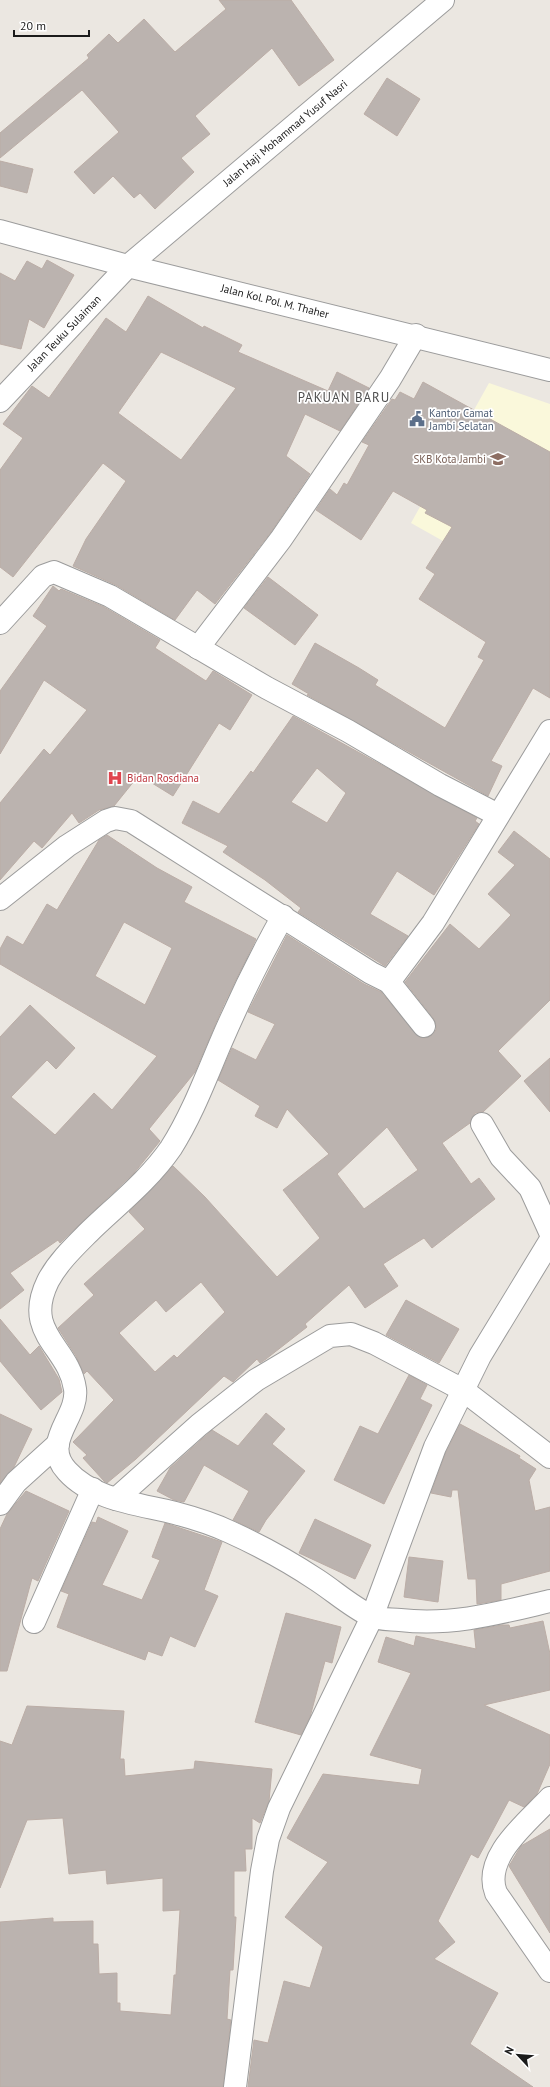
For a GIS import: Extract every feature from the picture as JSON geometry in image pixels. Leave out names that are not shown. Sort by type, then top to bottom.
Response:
[{"type":"street","name":"Jalan Haji Mohammad Yusuf Nasri","points":[[128,266],[443,0]]},
{"type":"street","name":"Jalan Kol. Pol. M. Thaher","points":[[0,231],[128,266],[416,335],[550,370]]},
{"type":"street","name":"Jalan Teuku Sulaiman","points":[[0,401],[128,266]]},
{"type":"street","points":[[198,648],[285,532],[390,380],[416,335]]},
{"type":"street","points":[[0,623],[43,576],[54,572],[110,596],[267,688],[348,731],[440,785],[498,815]]},
{"type":"street","points":[[390,982],[433,923],[550,731]]},
{"type":"street","points":[[2,894],[67,846],[106,821],[123,819],[131,821],[371,973],[390,982],[424,1026]]},
{"type":"street","points":[[283,916],[248,981],[192,1108],[170,1148],[146,1177],[62,1260],[48,1281],[42,1297],[40,1319],[44,1329],[70,1374],[76,1394],[74,1404],[60,1432],[58,1444],[59,1456],[62,1465],[78,1480],[93,1489],[116,1499],[180,1514],[229,1531],[288,1560],[372,1618],[420,1622],[445,1622],[472,1619],[550,1602]]},
{"type":"street","points":[[482,1124],[501,1157],[530,1188],[550,1232]]},
{"type":"street","points":[[235,2087],[262,1871],[268,1839],[279,1808],[372,1618],[435,1447],[480,1356],[550,1241]]},
{"type":"street","points":[[116,1499],[199,1425],[256,1380],[292,1356],[330,1336],[351,1334],[360,1336],[463,1390],[550,1457]]},
{"type":"street","points":[[0,1504],[16,1482],[58,1444]]},
{"type":"street","points":[[34,1622],[93,1489]]},
{"type":"street","points":[[550,1798],[503,1848],[495,1863],[492,1883],[496,1893],[550,1971]]},
{"type":"shaded area","name":"SKB Kota Jambi","points":[[489,383],[550,404],[550,514],[512,580],[411,523]]},
{"type":"building","points":[[219,0],[291,0],[334,60],[299,86],[272,48],[195,116],[210,134],[181,158],[194,172],[155,209],[140,193],[134,198],[113,176],[94,194],[74,172],[119,132],[82,90],[0,158],[0,133],[89,58],[87,55],[109,34],[118,43],[144,19],[175,52],[226,9]]},
{"type":"building","points":[[387,78],[420,99],[397,136],[364,114]]},
{"type":"building","points":[[0,161],[33,169],[27,193],[0,186]]},
{"type":"building","points":[[47,260],[74,275],[44,328],[29,319],[21,349],[0,344],[0,273],[15,281],[27,261],[42,269]]},
{"type":"building","points":[[148,296],[203,328],[204,326],[242,345],[238,352],[328,391],[337,372],[369,388],[340,431],[305,414],[286,456],[310,474],[271,532],[215,604],[197,590],[175,620],[116,585],[73,566],[86,539],[126,481],[103,463],[13,577],[0,567],[0,470],[23,438],[3,424],[32,386],[49,398],[106,318],[126,332]],"holes":[[[161,352],[236,388],[181,460],[118,413]]]},
{"type":"building","points":[[423,382],[550,452],[550,698],[533,688],[491,761],[502,766],[488,796],[307,695],[309,694],[292,684],[315,643],[378,680],[375,685],[445,728],[484,660],[478,657],[486,642],[419,599],[435,574],[426,568],[452,527],[425,513],[427,510],[393,491],[361,540],[316,510],[330,489],[337,495],[344,483],[347,485],[369,445],[362,442],[392,399],[395,400],[400,392],[414,399]]},
{"type":"building","points":[[268,577],[318,615],[295,645],[244,608]]},
{"type":"building","points":[[53,586],[59,591],[61,589],[104,607],[160,640],[155,648],[206,681],[213,671],[252,695],[230,730],[219,723],[173,796],[139,775],[114,806],[99,810],[79,823],[72,813],[42,848],[34,841],[0,880],[0,803],[44,749],[50,755],[87,710],[44,680],[0,754],[0,691],[47,626],[33,616]]},
{"type":"building","points":[[293,716],[477,818],[475,821],[479,824],[434,895],[397,871],[370,914],[408,936],[385,966],[298,912],[301,908],[265,880],[223,852],[228,846],[182,823],[193,801],[219,814],[251,771],[253,773]],"holes":[[[317,768],[346,793],[327,823],[291,802]]]},
{"type":"building","points":[[514,831],[550,859],[550,1000],[498,1051],[521,1076],[483,1112],[475,1113],[470,1123],[442,1143],[471,1184],[479,1178],[495,1199],[432,1248],[424,1238],[383,1264],[398,1286],[365,1308],[349,1285],[305,1324],[307,1327],[266,1359],[260,1363],[257,1359],[233,1382],[224,1376],[136,1459],[107,1483],[83,1458],[87,1455],[73,1442],[114,1400],[87,1371],[84,1374],[76,1356],[58,1328],[94,1295],[84,1284],[145,1229],[129,1212],[173,1166],[205,1197],[277,1277],[320,1238],[283,1190],[329,1154],[287,1109],[277,1128],[255,1116],[260,1106],[218,1080],[232,1048],[256,1060],[275,1024],[248,1012],[287,935],[364,984],[381,992],[419,1037],[425,1038],[431,1036],[436,1030],[434,1019],[405,982],[450,924],[479,949],[511,915],[488,894],[515,865],[498,852]],"holes":[[[387,1127],[418,1170],[364,1209],[337,1174]],[[201,1282],[225,1312],[177,1358],[174,1355],[155,1372],[119,1333],[156,1300],[166,1312]]]},
{"type":"building","points":[[107,835],[157,868],[192,887],[184,902],[256,939],[224,1004],[195,1072],[149,1129],[160,1141],[134,1173],[60,1243],[58,1240],[10,1273],[24,1290],[0,1309],[0,1037],[30,1005],[75,1048],[56,1069],[47,1060],[11,1097],[55,1135],[94,1093],[112,1110],[157,1056],[0,964],[0,949],[7,936],[23,945],[47,904],[57,910],[99,840]],"holes":[[[124,922],[172,948],[145,1005],[95,976]]]},
{"type":"building","points":[[550,1058],[550,1112],[524,1081]]},
{"type":"building","points":[[406,1300],[459,1329],[439,1363],[386,1335]]},
{"type":"building","points":[[0,1319],[30,1355],[39,1346],[59,1379],[62,1392],[41,1410],[0,1361]]},
{"type":"building","points":[[409,1375],[427,1385],[420,1399],[432,1405],[384,1504],[334,1480],[360,1426],[378,1434]]},
{"type":"building","points":[[266,1413],[285,1429],[272,1444],[305,1471],[266,1520],[259,1532],[233,1520],[249,1491],[204,1465],[184,1502],[174,1500],[157,1491],[170,1468],[212,1430],[238,1446]]},
{"type":"building","points":[[0,1414],[32,1429],[14,1467],[0,1483]]},
{"type":"building","points":[[460,1424],[520,1456],[519,1458],[536,1469],[529,1480],[535,1511],[550,1507],[550,1571],[501,1584],[501,1600],[477,1604],[476,1579],[468,1579],[458,1490],[452,1490],[451,1497],[431,1493],[446,1452]]},
{"type":"building","points":[[26,1491],[69,1511],[38,1581],[32,1578],[7,1671],[0,1671],[0,1529],[7,1514]]},
{"type":"building","points":[[98,1517],[128,1531],[102,1585],[142,1600],[160,1560],[152,1557],[165,1523],[222,1542],[204,1590],[218,1596],[195,1647],[170,1636],[162,1656],[148,1651],[145,1660],[57,1627],[69,1594],[61,1591],[92,1522],[96,1523]]},
{"type":"building","points":[[315,1519],[371,1545],[355,1579],[299,1553]]},
{"type":"building","points":[[409,1557],[443,1561],[438,1602],[404,1597]]},
{"type":"building","points":[[286,1613],[341,1627],[332,1663],[325,1661],[310,1717],[301,1735],[255,1722]]},
{"type":"building","points":[[543,1621],[550,1654],[550,1690],[484,1705],[550,1735],[550,1764],[537,1794],[524,1807],[509,1800],[478,1858],[471,1854],[438,1921],[455,1942],[434,1959],[498,1993],[470,2044],[533,2087],[248,2087],[254,2040],[268,2043],[284,1981],[310,1988],[323,1947],[285,1917],[328,1862],[287,1838],[323,1774],[419,1785],[422,1769],[370,1755],[411,1673],[378,1662],[386,1637],[414,1646],[416,1636],[476,1649],[474,1630],[502,1625],[509,1625],[510,1628]]},
{"type":"building","points":[[27,1706],[124,1711],[120,1759],[124,1759],[125,1776],[194,1769],[195,1761],[272,1769],[269,1801],[260,1823],[252,1818],[252,1849],[245,1849],[246,1871],[234,1871],[234,1917],[236,1917],[233,1970],[230,1970],[227,2019],[231,2020],[223,2087],[0,2087],[0,1922],[53,1918],[53,1922],[93,1921],[93,1944],[98,1944],[99,1974],[117,1973],[117,2003],[120,2003],[120,2011],[171,2015],[174,1975],[176,1975],[180,1910],[163,1911],[163,1878],[107,1884],[106,1870],[69,1874],[63,1818],[27,1820],[0,1888],[0,1741],[12,1745]]},
{"type":"building","points":[[550,1829],[550,1933],[509,1866],[521,1846]]},
{"type":"place","name":"Kantor Camat Jambi Selatan","points":[[417,419]]},
{"type":"place","name":"SKB Kota Jambi","points":[[498,459]]},
{"type":"place","name":"Bidan Rosdiana","points":[[115,778]]},
{"type":"district","name":"PAKUAN BARU","points":[[344,397]]}]
